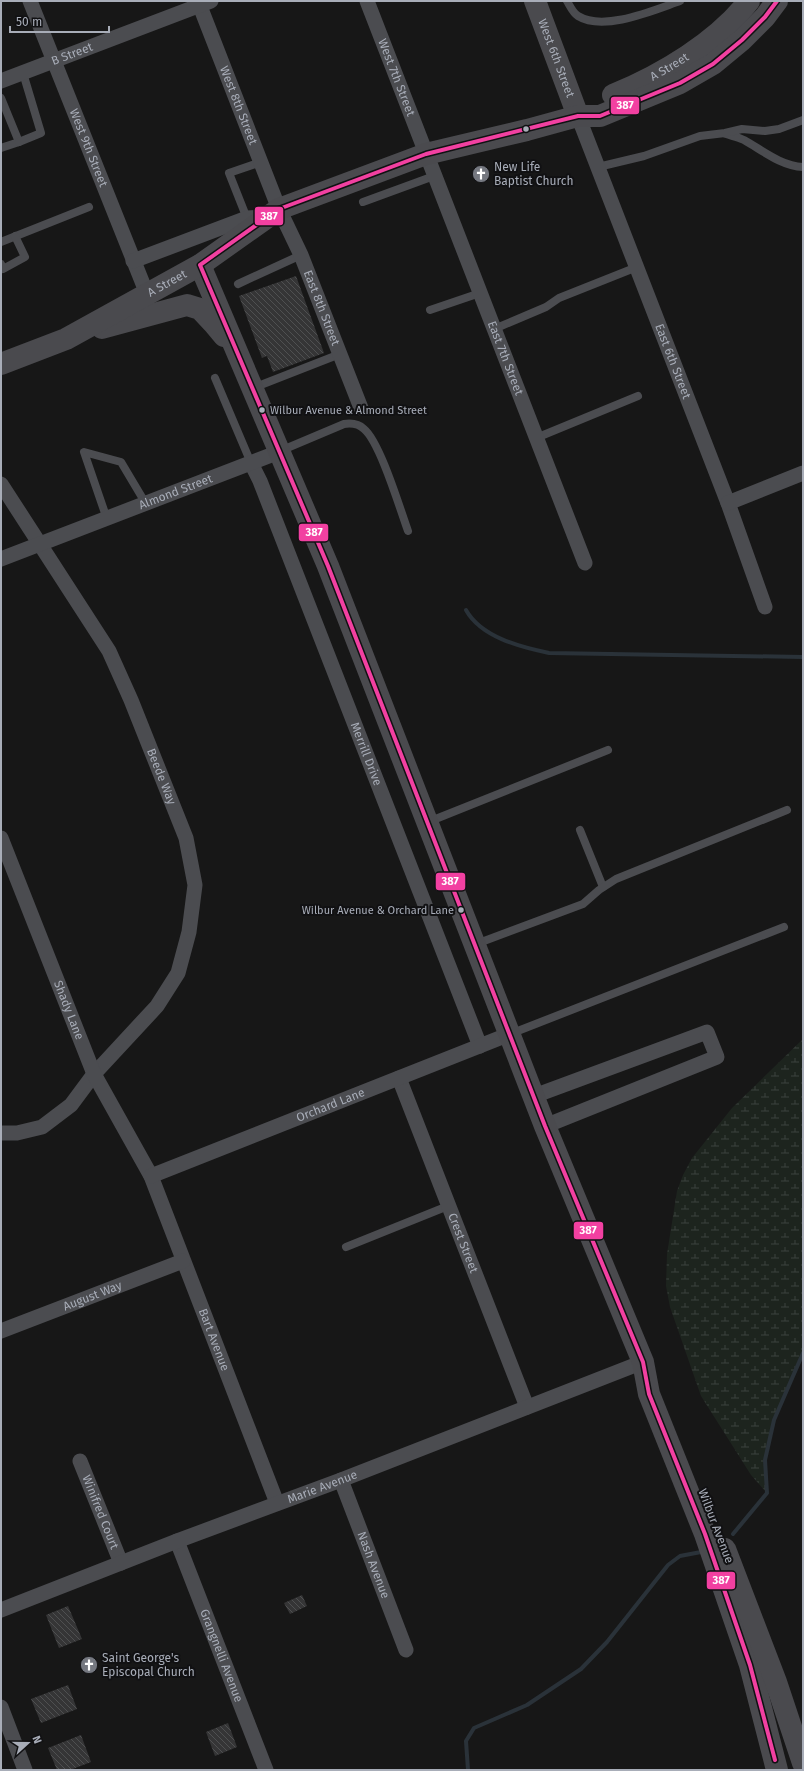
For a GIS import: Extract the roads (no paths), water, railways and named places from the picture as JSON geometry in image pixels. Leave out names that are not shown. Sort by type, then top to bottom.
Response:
[{"type":"main road","name":"West 6th Street","points":[[535,1],[578,116]]},
{"type":"main road","name":"A Street","points":[[578,116],[594,103],[642,82],[708,42],[750,1]]},
{"type":"main road","name":"A Street","points":[[1,364],[66,339],[200,265],[262,218],[426,154],[527,130],[578,116],[600,116],[687,79],[714,64],[742,40],[765,17],[777,1]]},
{"type":"main road","name":"Wilbur Avenue","points":[[200,265],[328,566],[545,1126],[643,1362],[649,1394],[705,1534],[750,1665],[770,1767]]},
{"type":"main road","points":[[66,339],[187,305],[200,309],[210,319],[240,358]]},
{"type":"main road","name":"Wilbur Avenue","points":[[643,1362],[662,1387],[776,1682],[801,1751]]},
{"type":"main road","points":[[770,1767],[801,1751]]},
{"type":"street","name":"West 9th Street","points":[[30,1],[147,294]]},
{"type":"street","name":"West 7th Street","points":[[367,1],[426,154]]},
{"type":"street","name":"B Street","points":[[1,81],[203,2]]},
{"type":"street","name":"West 8th Street","points":[[203,2],[261,162],[262,218]]},
{"type":"street","name":"East 6th Street","points":[[578,116],[728,503],[765,608]]},
{"type":"street","name":"East 7th Street","points":[[426,154],[585,563]]},
{"type":"street","points":[[133,261],[262,218]]},
{"type":"street","name":"East 8th Street","points":[[262,218],[301,255],[361,408]]},
{"type":"street","name":"Almond Street","points":[[1,559],[41,545],[279,452]]},
{"type":"street","name":"Merrill Drive","points":[[251,463],[260,481],[480,1046]]},
{"type":"street","points":[[728,503],[803,473]]},
{"type":"street","name":"Beede Way","points":[[1,484],[109,651],[131,700],[186,838],[195,885],[189,932],[178,972],[157,1006],[94,1074],[70,1105],[42,1127],[17,1133],[1,1133]]},
{"type":"street","name":"Shady Lane","points":[[1,838],[94,1074],[151,1176]]},
{"type":"street","points":[[534,1096],[707,1032],[716,1057],[545,1126]]},
{"type":"street","name":"Orchard Lane","points":[[151,1176],[510,1034]]},
{"type":"street","name":"Crest Street","points":[[399,1078],[526,1408]]},
{"type":"street","name":"Bart Avenue","points":[[151,1176],[277,1503]]},
{"type":"street","name":"August Way","points":[[1,1331],[183,1261]]},
{"type":"street","name":"Marie Avenue","points":[[1,1610],[177,1541],[341,1480],[643,1362]]},
{"type":"street","name":"Winifred Court","points":[[80,1461],[121,1563]]},
{"type":"street","name":"Nash Avenue","points":[[341,1480],[406,1650]]},
{"type":"street","name":"Grangnelli Avenue","points":[[177,1541],[266,1770]]},
{"type":"street","points":[[1,1707],[25,1770]]},
{"type":"lane","points":[[567,1],[577,16],[589,20],[603,21],[625,20],[680,1]]},
{"type":"lane","points":[[1,148],[41,133],[23,72]]},
{"type":"lane","points":[[1,98],[19,142]]},
{"type":"lane","points":[[598,167],[644,156],[700,136],[742,129],[765,131],[779,129],[803,120]]},
{"type":"lane","points":[[725,133],[743,140],[778,160],[803,167]]},
{"type":"lane","points":[[261,162],[229,173],[262,218]]},
{"type":"lane","points":[[363,202],[434,176]]},
{"type":"lane","points":[[1,242],[88,207]]},
{"type":"lane","points":[[1,264],[3,269],[25,257],[15,236]]},
{"type":"lane","points":[[238,284],[301,255]]},
{"type":"lane","points":[[494,329],[546,307],[559,298],[637,266]]},
{"type":"lane","points":[[430,310],[480,293]]},
{"type":"lane","points":[[252,388],[340,354]]},
{"type":"lane","points":[[215,378],[251,463]]},
{"type":"lane","points":[[536,438],[638,396]]},
{"type":"lane","name":"Almond Street","points":[[279,452],[349,423],[364,428],[372,437],[408,531]]},
{"type":"lane","points":[[107,519],[84,452],[121,462],[146,504]]},
{"type":"lane","points":[[427,822],[608,750]]},
{"type":"lane","points":[[475,945],[584,904],[602,887],[616,879],[787,810]]},
{"type":"lane","points":[[580,830],[602,887]]},
{"type":"lane","points":[[510,1034],[784,927]]},
{"type":"lane","points":[[346,1247],[448,1206]]},
{"type":"waterway","points":[[466,610],[481,627],[491,634],[526,648],[549,653],[803,657]]},
{"type":"waterway","points":[[733,1534],[767,1493],[765,1460],[774,1420],[803,1353]]},
{"type":"waterway","points":[[468,1770],[466,1741],[474,1728],[527,1705],[581,1669],[607,1642],[668,1565],[680,1556],[701,1552]]},
{"type":"place","name":"New Life Baptist Church","points":[[481,174]]},
{"type":"place","name":"Wilbur Avenue & Almond Street","points":[[262,410]]},
{"type":"place","name":"Wilbur Avenue & Orchard Lane","points":[[461,910]]},
{"type":"place","name":"Saint George's Episcopal Church","points":[[89,1665]]}]
